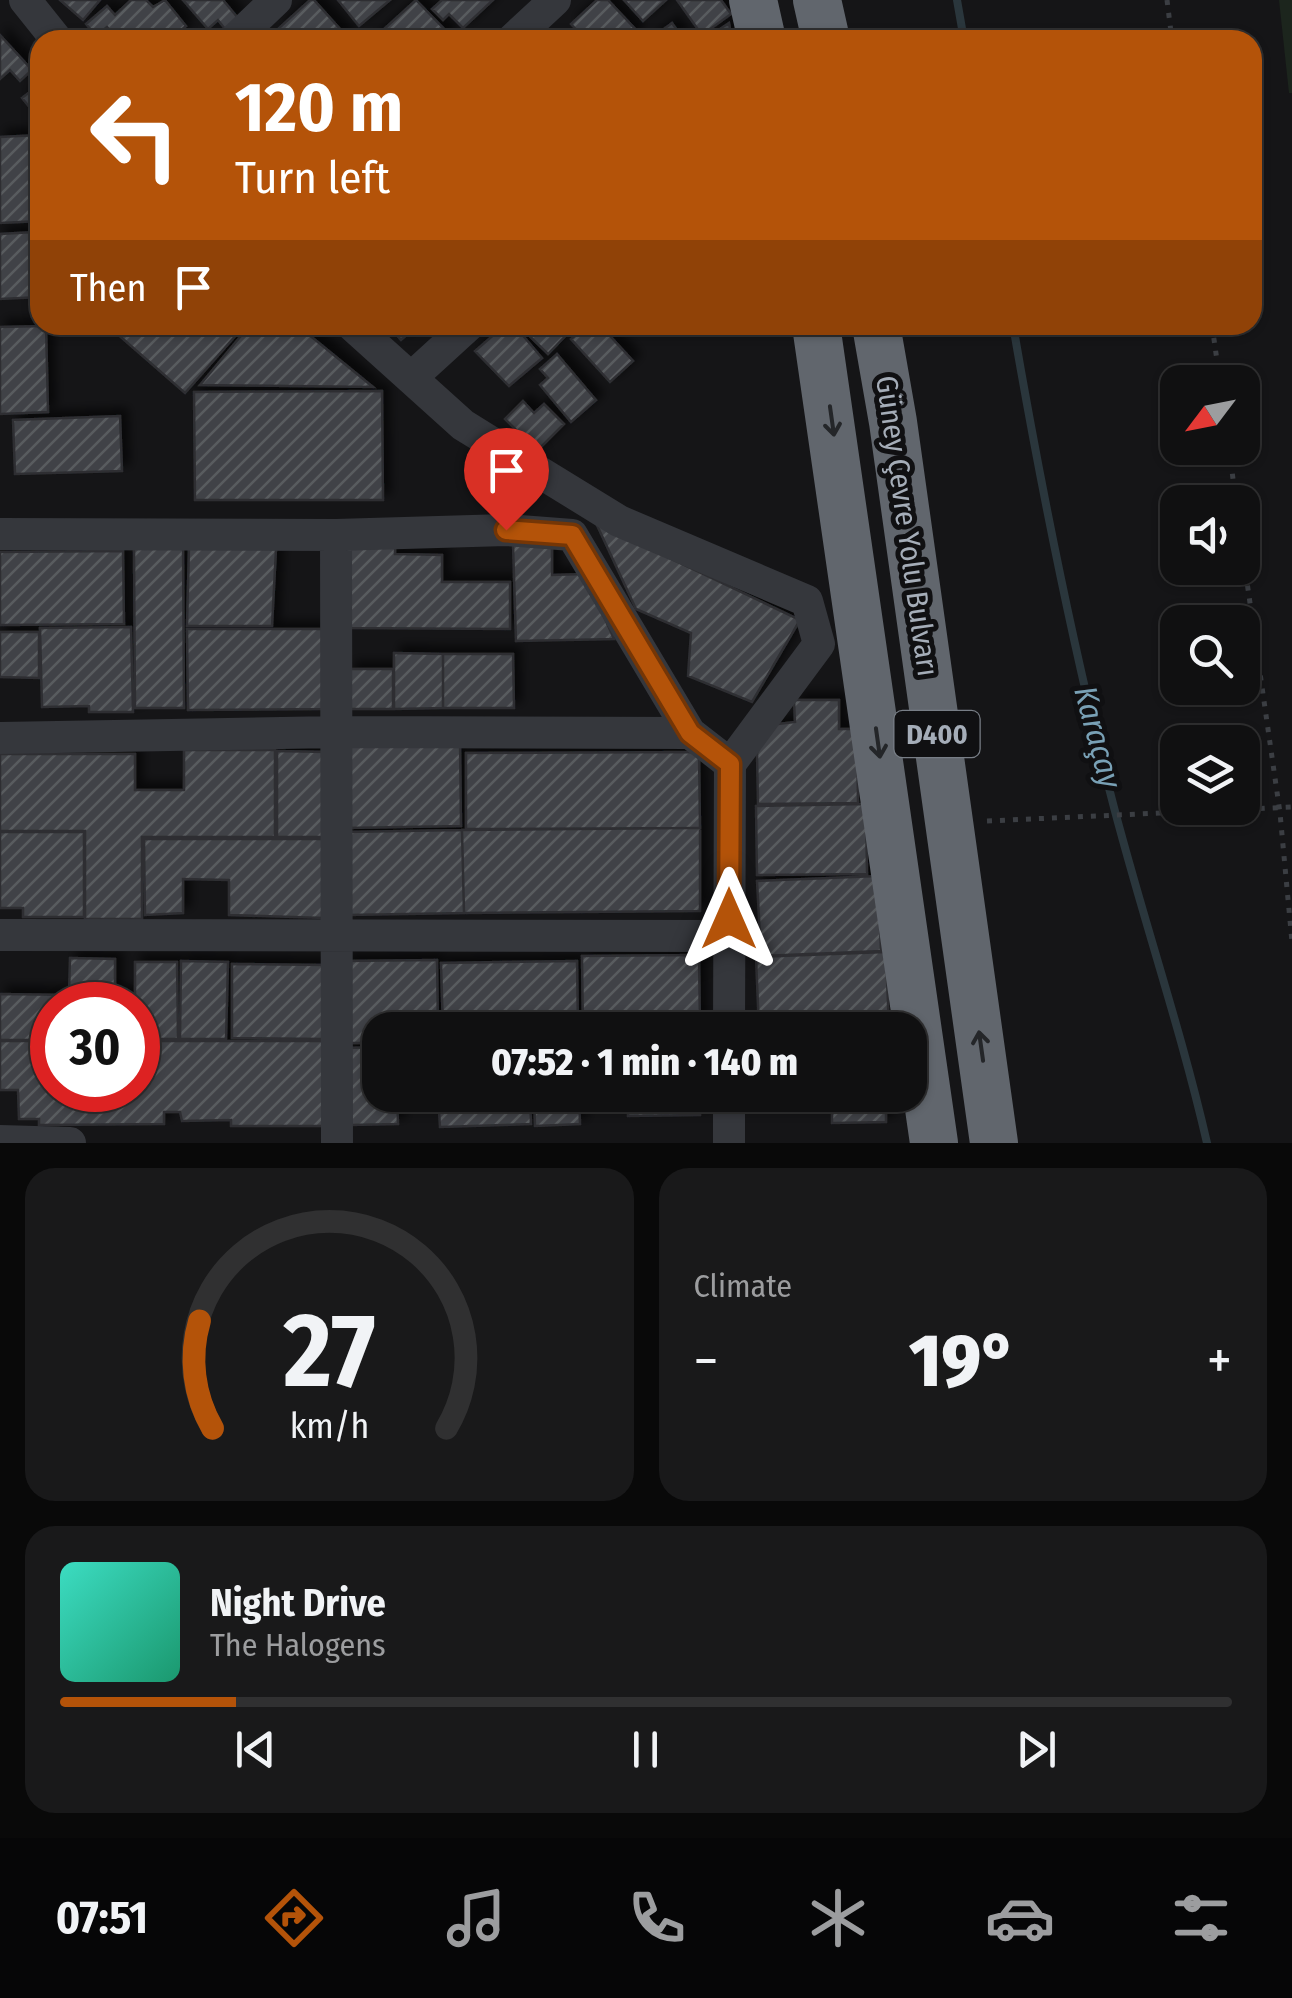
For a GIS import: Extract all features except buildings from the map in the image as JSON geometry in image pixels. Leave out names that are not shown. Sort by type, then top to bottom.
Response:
[{"type":"highway","points":[[753,0],[760,30]]},
{"type":"highway","points":[[817,0],[824,30]]},
{"type":"highway","name":"Güney Çevre Yolu Bulvarı","points":[[817,335],[934,1143]]},
{"type":"highway","name":"Güney Çevre Yolu Bulvarı","points":[[878,335],[994,1143]]},
{"type":"street","points":[[25,0],[49,30]]},
{"type":"street","points":[[244,30],[276,0]]},
{"type":"street","points":[[523,30],[555,0]]},
{"type":"street","points":[[363,335],[462,424],[619,521],[806,602],[819,644],[730,764],[729,1012]]},
{"type":"street","points":[[411,378],[458,335]]},
{"type":"street","points":[[0,534],[336,535],[506,530],[572,535],[690,733],[730,764]]},
{"type":"street","points":[[336,535],[337,1143]]},
{"type":"street","points":[[0,738],[336,732],[690,733]]},
{"type":"street","points":[[0,935],[729,936]]},
{"type":"street","points":[[729,1112],[729,1143]]},
{"type":"street","points":[[0,1141],[70,1143]]},
{"type":"path","points":[[1167,0],[1171,30]]},
{"type":"path","points":[[1213,335],[1218,365]]},
{"type":"path","points":[[1247,585],[1280,814],[1292,942]]},
{"type":"path","points":[[987,821],[1292,807]]},
{"type":"shaded area","points":[[1279,0],[1292,0],[1292,93],[1289,93]]},
{"type":"waterway","name":"Karaçay","points":[[957,0],[962,30]]},
{"type":"waterway","name":"Karaçay","points":[[1015,335],[1057,560],[1096,734],[1207,1143]]},
{"type":"route","points":[[506,530],[572,535],[690,733],[730,764],[729,919]]}]
